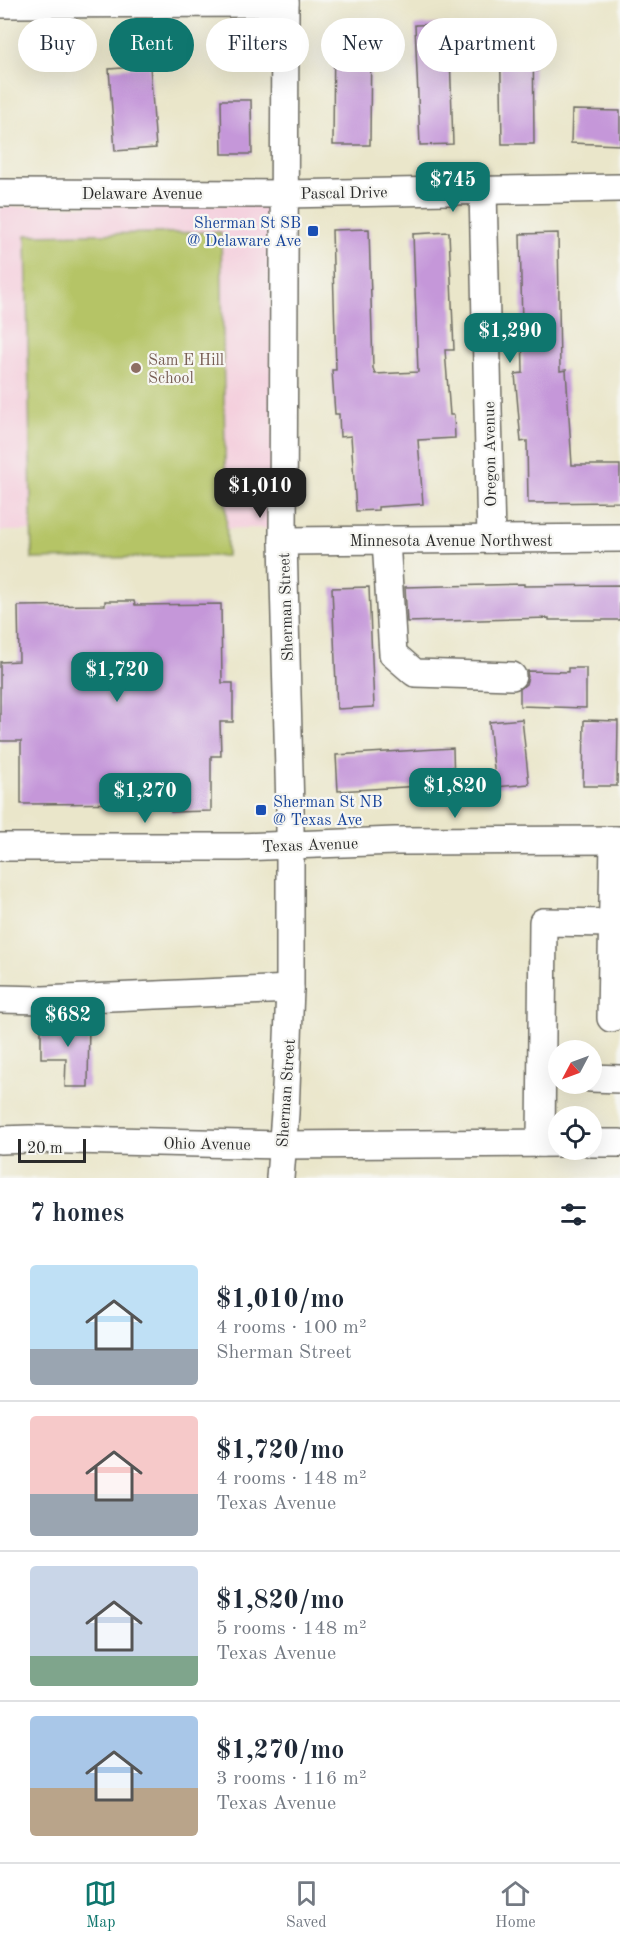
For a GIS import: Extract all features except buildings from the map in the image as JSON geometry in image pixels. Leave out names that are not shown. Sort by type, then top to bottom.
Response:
[{"type":"street","points":[[0,4],[285,1]]},
{"type":"street","name":"Sherman Street","points":[[280,1178],[291,989],[291,845],[283,541],[285,1]]},
{"type":"street","name":"Pascal Drive","points":[[285,194],[620,188]]},
{"type":"street","name":"Oregon Avenue","points":[[483,190],[491,539]]},
{"type":"street","name":"Delaware Avenue","points":[[0,193],[285,194]]},
{"type":"street","name":"Minnesota Avenue Northwest","points":[[283,541],[620,538]]},
{"type":"street","points":[[386,540],[393,654],[415,673],[512,676]]},
{"type":"street","points":[[611,1018],[617,840]]},
{"type":"street","name":"Texas Avenue","points":[[0,846],[240,847],[395,841],[617,840]]},
{"type":"street","points":[[548,1040],[543,922],[613,923]]},
{"type":"street","points":[[0,999],[43,1000],[291,989]]},
{"type":"street","points":[[602,1078],[620,1079]]},
{"type":"street","name":"Ohio Avenue","points":[[0,1140],[281,1145],[548,1143]]},
{"type":"street","points":[[602,1143],[620,1143]]},
{"type":"shaded area","name":"Sam E Hill School","points":[[269,204],[274,528],[0,531],[0,207]]},
{"type":"green space","name":"Sam E Hill School","points":[[221,232],[227,556],[32,559],[26,235]]},
{"type":"place","name":"Sherman St SB @ Delaware Ave","points":[[313,231]]},
{"type":"place","name":"Sam E Hill School","points":[[136,368]]},
{"type":"place","name":"Sherman St NB @ Texas Ave","points":[[261,810]]}]
